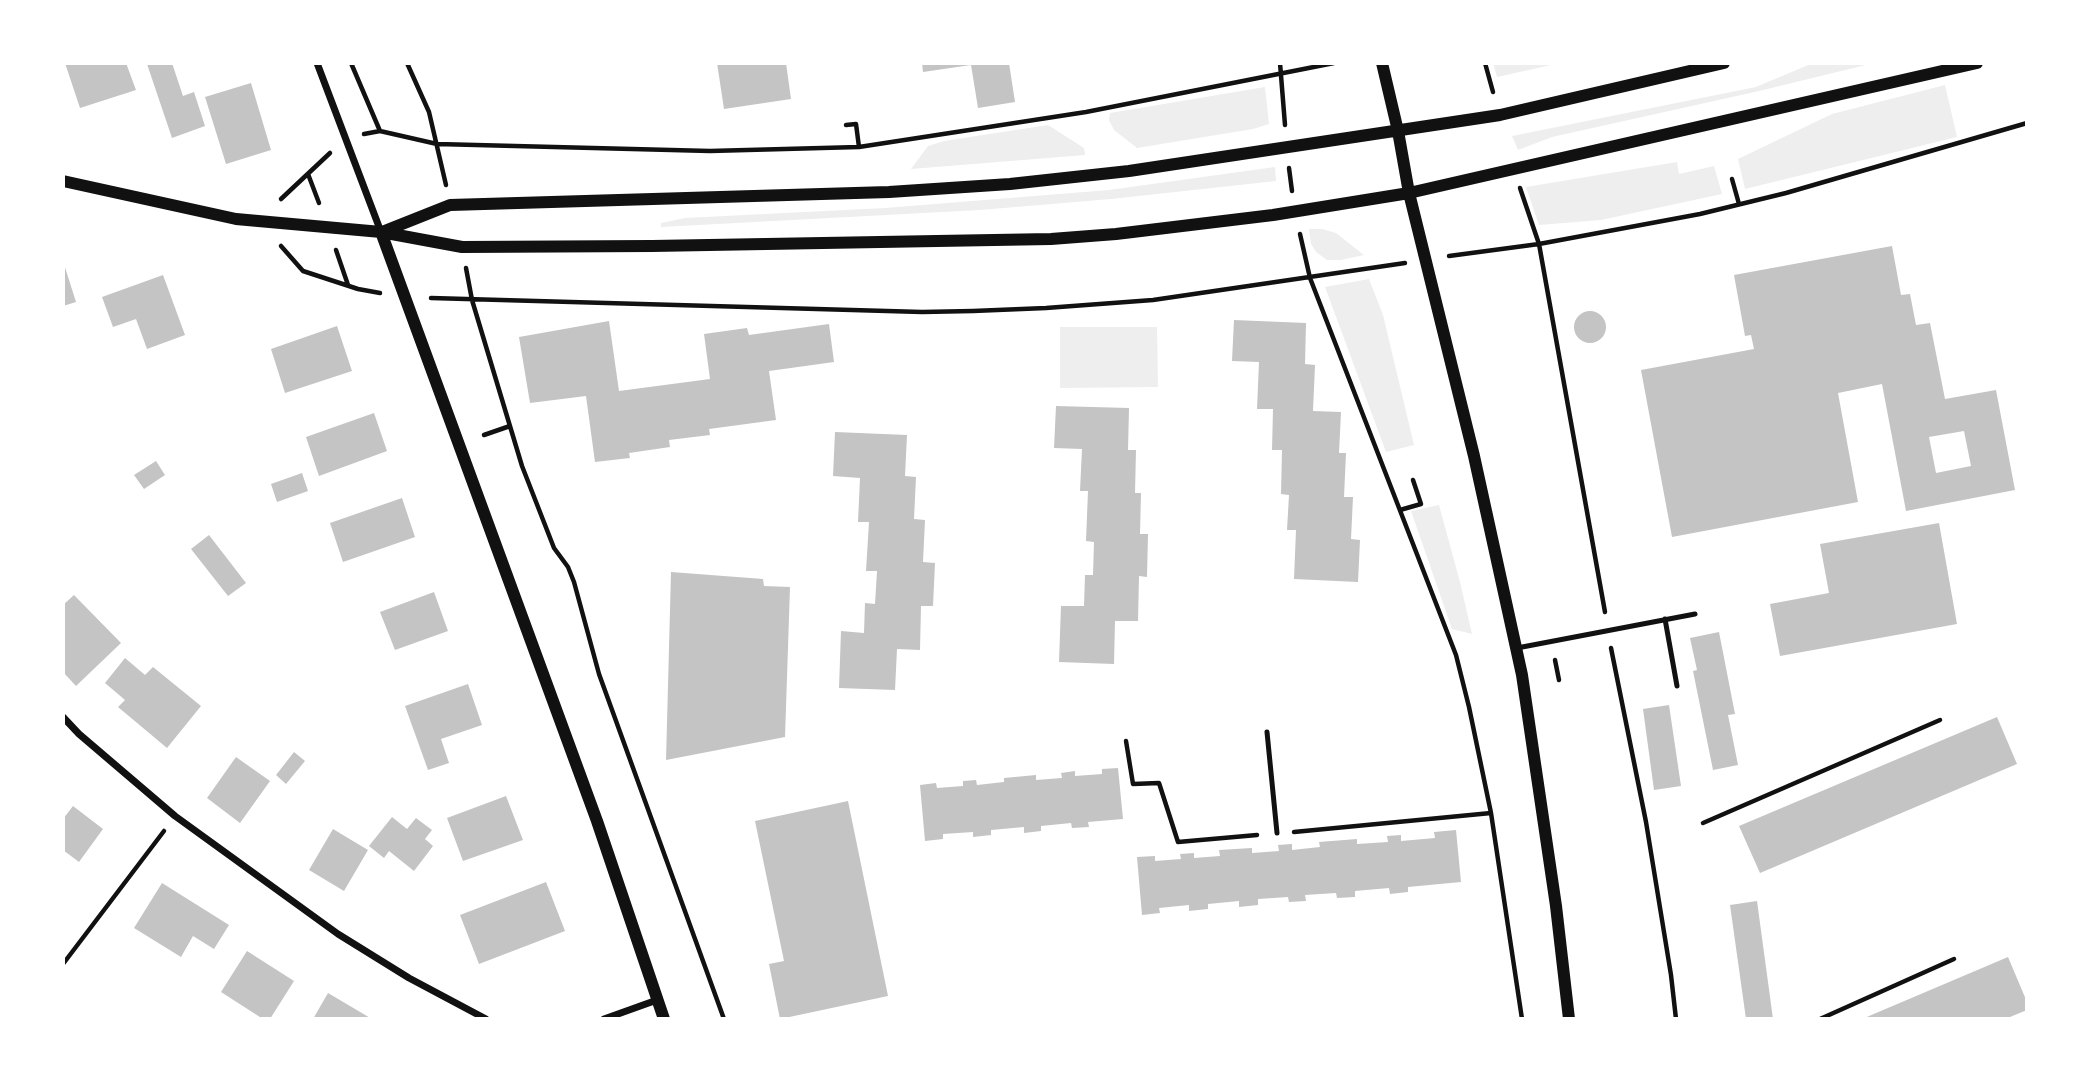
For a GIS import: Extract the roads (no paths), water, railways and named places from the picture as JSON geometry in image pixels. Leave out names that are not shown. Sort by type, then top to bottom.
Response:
[{"type":"street","points":[[317,63],[382,232],[597,821],[664,1019]]},
{"type":"street","points":[[1382,63],[1409,193],[1474,456],[1517,648],[1556,906],[1569,1019]]},
{"type":"street","points":[[382,232],[450,205],[903,191],[1010,184],[1106,173],[1524,110],[1724,63]]},
{"type":"street","points":[[63,181],[236,219],[382,232],[462,247],[1051,239],[1116,234],[1295,212],[1409,193],[1977,63]]},
{"type":"street","points":[[63,717],[175,817],[338,934],[409,978],[486,1019]]},
{"type":"street","points":[[604,1019],[657,1000]]},
{"type":"lane","points":[[1517,648],[1695,614]]},
{"type":"lane","points":[[1665,619],[1677,686]]},
{"type":"lane","points":[[1268,732],[1277,833]]}]
